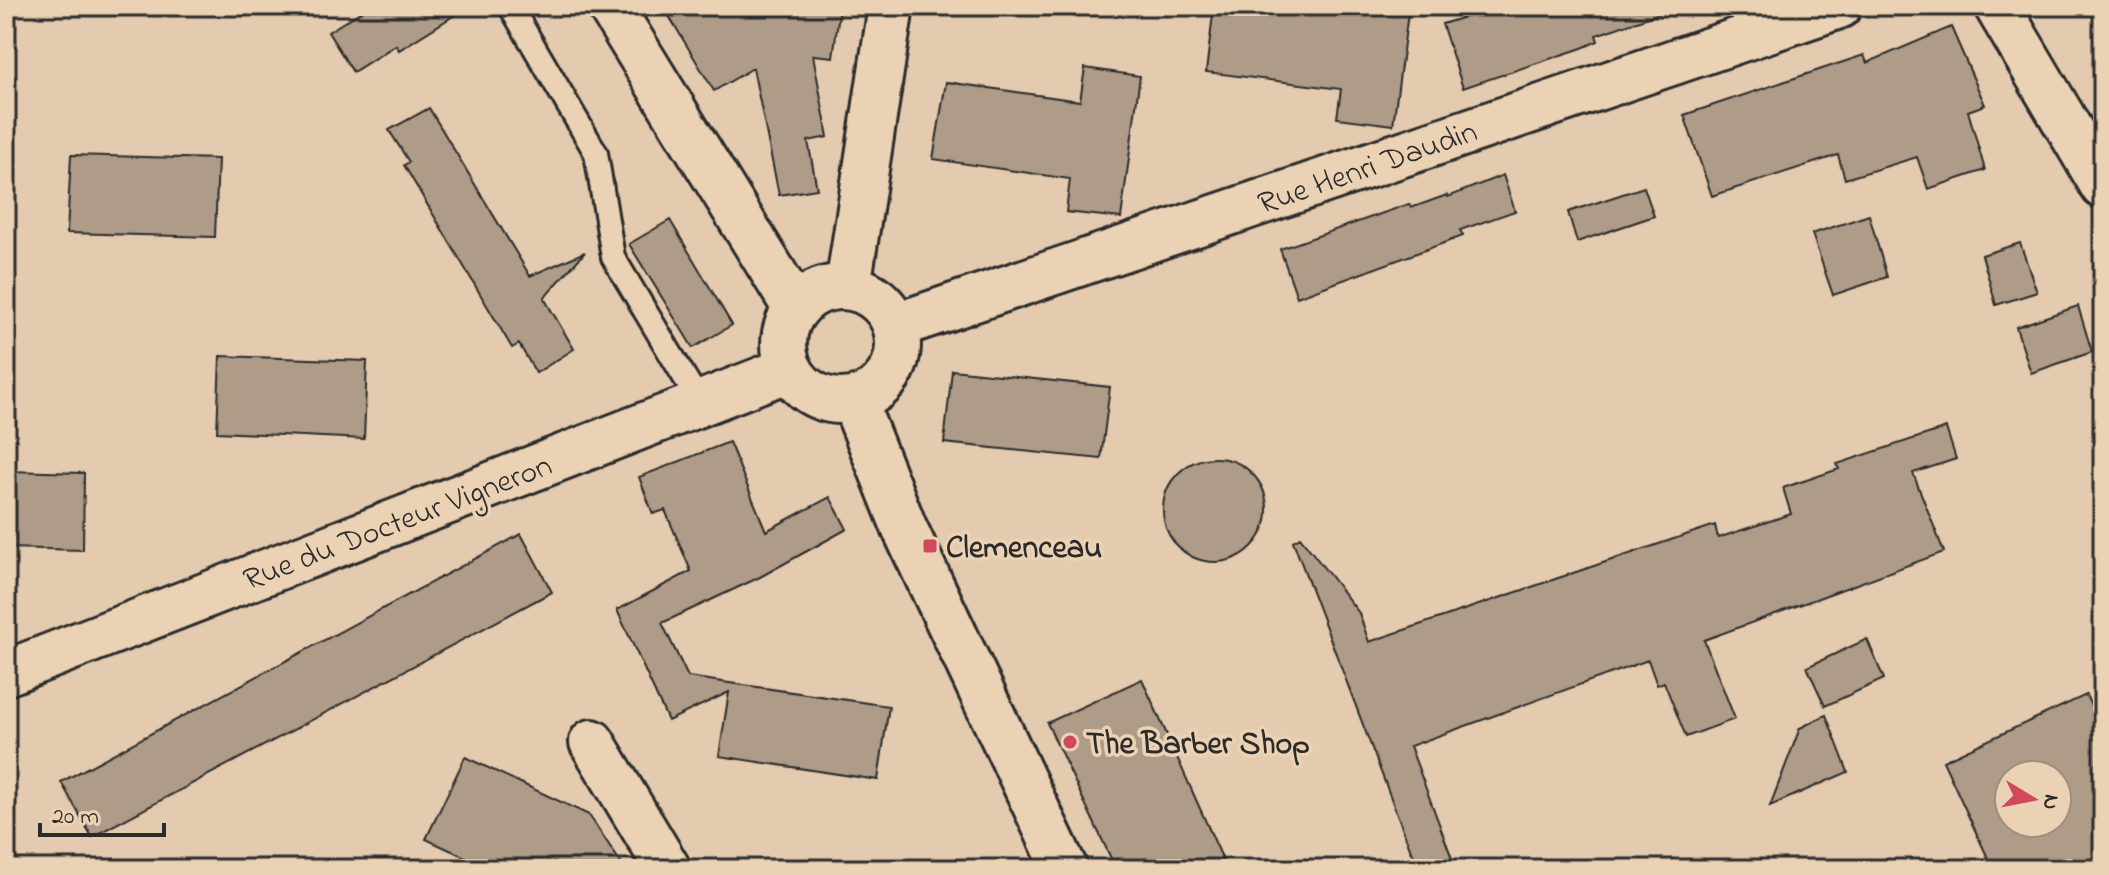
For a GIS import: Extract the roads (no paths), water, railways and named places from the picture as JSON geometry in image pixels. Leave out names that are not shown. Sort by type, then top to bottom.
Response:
[{"type":"street","points":[[610,6],[796,309]]},
{"type":"street","points":[[848,287],[891,6]]},
{"type":"street","name":"Rue Henri Daudin","points":[[895,326],[1839,6]]},
{"type":"street","points":[[1997,6],[2103,186]]},
{"type":"street","points":[[848,287],[877,300],[895,326],[898,344],[895,363],[886,380],[872,393],[854,401],[835,402],[816,397],[800,385],[783,353],[783,338],[796,309],[810,295],[829,288],[848,287]]},
{"type":"street","name":"Rue du Docteur Vigneron","points":[[6,673],[789,369]]},
{"type":"street","points":[[854,401],[904,527],[1065,869]]},
{"type":"street","points":[[592,742],[668,869]]},
{"type":"lane","points":[[516,6],[512,9],[596,153],[613,257],[700,403]]},
{"type":"place","name":"Clemenceau","points":[[930,546]]},
{"type":"place","name":"The Barber Shop","points":[[1070,742]]}]
